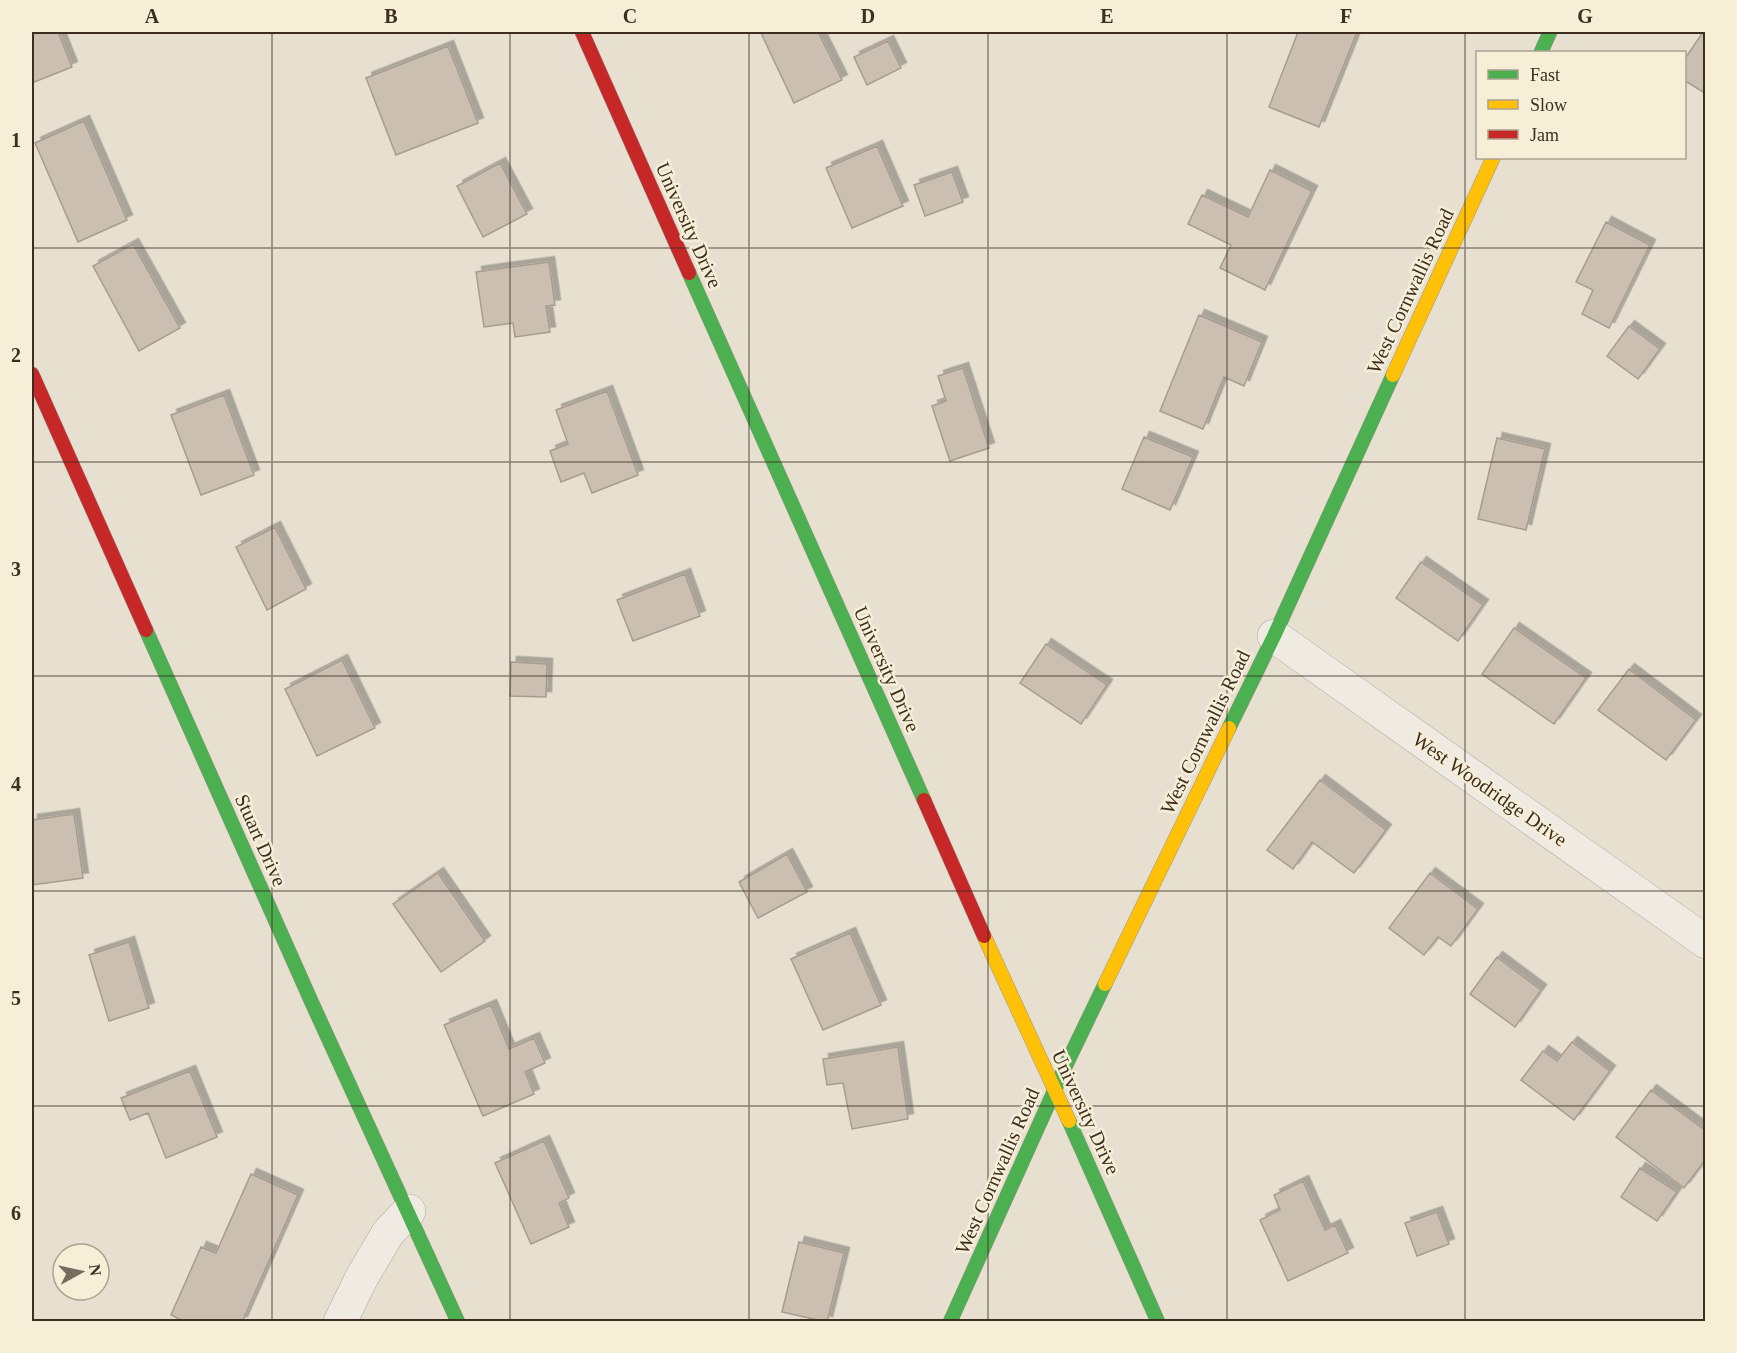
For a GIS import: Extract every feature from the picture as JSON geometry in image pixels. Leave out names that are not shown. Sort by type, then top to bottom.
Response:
[{"type":"street","name":"University Drive","points":[[582,32],[1158,1322]]},
{"type":"street","points":[[1541,51],[1550,32]]},
{"type":"street","name":"West Cornwallis Road","points":[[950,1322],[1054,1092],[1274,636],[1493,159]]},
{"type":"street","name":"Stuart Drive","points":[[32,374],[307,993],[458,1322]]},
{"type":"street","name":"West Woodridge Drive","points":[[1274,636],[1706,942]]},
{"type":"street","points":[[339,1322],[388,1233],[409,1211]]},
{"type":"building","points":[[32,32],[58,32],[72,67],[32,83]]},
{"type":"building","points":[[818,32],[842,80],[794,103],[761,33]]},
{"type":"building","points":[[1298,32],[1357,32],[1319,127],[1269,107]]},
{"type":"building","points":[[1703,32],[1706,32],[1706,94],[1686,81],[1686,57]]},
{"type":"building","points":[[888,41],[901,68],[867,85],[854,57]]},
{"type":"building","points":[[448,46],[478,123],[396,155],[366,78]]},
{"type":"building","points":[[84,121],[127,220],[78,242],[35,143]]},
{"type":"building","points":[[877,146],[903,206],[852,228],[826,168]]},
{"type":"building","points":[[500,163],[527,214],[483,237],[457,186]]},
{"type":"building","points":[[1270,170],[1312,191],[1265,290],[1220,268],[1231,245],[1188,224],[1202,195],[1248,217]]},
{"type":"building","points":[[952,172],[963,202],[925,216],[914,185]]},
{"type":"building","points":[[1606,222],[1650,245],[1609,328],[1582,314],[1593,290],[1576,282]]},
{"type":"building","points":[[133,244],[180,328],[139,351],[93,266]]},
{"type":"building","points":[[549,262],[555,305],[546,306],[550,332],[515,337],[513,323],[484,327],[476,272]]},
{"type":"building","points":[[1199,315],[1262,342],[1244,386],[1224,377],[1203,429],[1160,411]]},
{"type":"building","points":[[1629,326],[1660,349],[1638,379],[1607,356]]},
{"type":"building","points":[[963,368],[989,448],[950,461],[932,406],[946,401],[938,376]]},
{"type":"building","points":[[607,391],[638,475],[592,493],[584,473],[561,482],[550,451],[568,444],[556,410]]},
{"type":"building","points":[[224,395],[254,475],[201,495],[171,415]]},
{"type":"building","points":[[1144,437],[1193,457],[1170,510],[1122,489]]},
{"type":"building","points":[[1497,438],[1545,449],[1526,530],[1478,519]]},
{"type":"building","points":[[275,527],[306,589],[267,610],[236,547]]},
{"type":"building","points":[[1421,562],[1483,605],[1458,641],[1396,598]]},
{"type":"building","points":[[685,574],[700,616],[633,641],[617,600]]},
{"type":"building","points":[[1514,628],[1586,678],[1554,724],[1482,674]]},
{"type":"building","points":[[1046,644],[1107,685],[1081,724],[1020,683]]},
{"type":"building","points":[[342,660],[375,728],[317,756],[285,689]]},
{"type":"building","points":[[511,662],[547,664],[546,697],[510,696]]},
{"type":"building","points":[[1629,669],[1696,720],[1666,760],[1598,710]]},
{"type":"building","points":[[1320,780],[1386,830],[1354,873],[1312,842],[1293,869],[1267,850]]},
{"type":"building","points":[[74,814],[83,878],[32,885],[32,820]]},
{"type":"building","points":[[787,854],[807,892],[758,918],[739,882]]},
{"type":"building","points":[[438,873],[485,941],[441,972],[393,904]]},
{"type":"building","points":[[1430,873],[1478,909],[1451,946],[1438,937],[1424,955],[1389,928]]},
{"type":"building","points":[[850,933],[881,1005],[823,1030],[791,959]]},
{"type":"building","points":[[129,942],[149,1008],[109,1021],[89,955]]},
{"type":"building","points":[[1497,957],[1541,990],[1515,1027],[1470,994]]},
{"type":"building","points":[[491,1005],[509,1049],[534,1038],[545,1063],[525,1072],[534,1094],[483,1116],[444,1025]]},
{"type":"building","points":[[1572,1042],[1610,1071],[1574,1120],[1521,1080],[1543,1051],[1557,1061]]},
{"type":"building","points":[[898,1047],[908,1119],[852,1129],[843,1083],[827,1085],[823,1059]]},
{"type":"building","points":[[190,1071],[217,1137],[166,1158],[148,1113],[130,1120],[121,1098]]},
{"type":"building","points":[[1651,1090],[1706,1131],[1706,1159],[1684,1188],[1616,1137]]},
{"type":"building","points":[[544,1141],[569,1198],[559,1203],[569,1227],[531,1244],[495,1163]]},
{"type":"building","points":[[1640,1168],[1677,1192],[1657,1221],[1621,1197]]},
{"type":"building","points":[[251,1174],[298,1195],[242,1322],[185,1322],[171,1315],[201,1247],[216,1253]]},
{"type":"building","points":[[1303,1181],[1325,1230],[1335,1225],[1348,1253],[1288,1281],[1260,1220],[1280,1210],[1274,1195]]},
{"type":"building","points":[[1437,1212],[1449,1244],[1417,1256],[1405,1223]]},
{"type":"building","points":[[799,1242],[844,1253],[827,1322],[782,1312]]},
{"type":"traffic: fast","points":[[1541,51],[1550,32]]},
{"type":"traffic: fast","points":[[689,273],[924,800]]},
{"type":"traffic: fast","points":[[1229,728],[1274,636],[1393,375]]},
{"type":"traffic: fast","points":[[146,630],[312,1003],[458,1322]]},
{"type":"traffic: fast","points":[[950,1322],[1105,984]]},
{"type":"traffic: fast","points":[[1069,1121],[1158,1322]]},
{"type":"traffic: slow","points":[[1393,375],[1493,159]]},
{"type":"traffic: slow","points":[[1105,984],[1229,728]]},
{"type":"traffic: slow","points":[[984,936],[1069,1121]]},
{"type":"traffic: jam","points":[[582,32],[689,273]]},
{"type":"traffic: jam","points":[[32,374],[146,630]]},
{"type":"traffic: jam","points":[[924,800],[984,936]]}]
